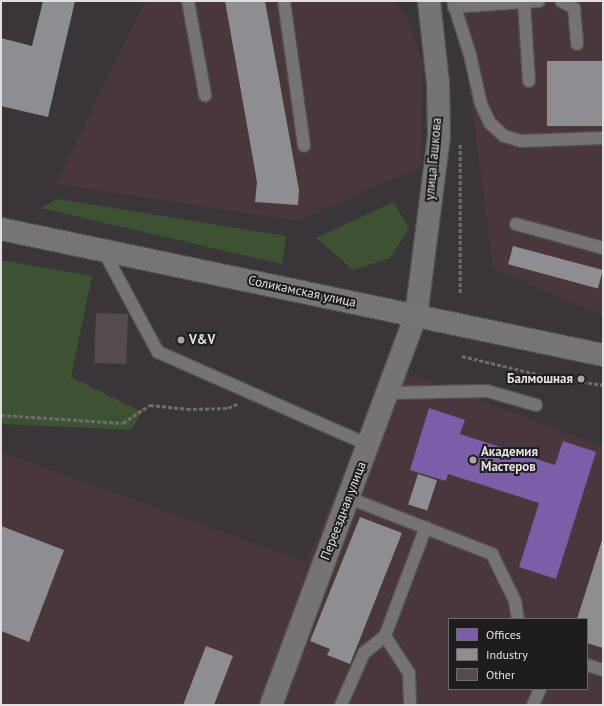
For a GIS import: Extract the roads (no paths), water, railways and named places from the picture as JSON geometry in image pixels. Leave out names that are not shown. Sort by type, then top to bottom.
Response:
[{"type":"main road","name":"Соликамская улица","points":[[1,229],[603,355]]},
{"type":"street","name":"улица Гашкова","points":[[416,316],[439,136],[438,83],[429,1]]},
{"type":"street","name":"Переездная улица","points":[[271,705],[390,393],[416,316]]},
{"type":"lane","points":[[188,1],[205,95]]},
{"type":"lane","points":[[284,1],[304,146]]},
{"type":"lane","points":[[539,1],[454,4],[470,55],[481,104],[490,123],[504,136],[522,141],[603,138]]},
{"type":"lane","points":[[560,1],[574,8],[577,44]]},
{"type":"lane","points":[[524,2],[529,81]]},
{"type":"lane","points":[[516,224],[603,248]]},
{"type":"lane","points":[[103,250],[158,352],[260,395],[369,445]]},
{"type":"lane","points":[[390,393],[487,391],[536,405]]},
{"type":"lane","points":[[349,498],[492,554],[515,601],[518,618]]},
{"type":"lane","points":[[341,705],[364,654],[385,636],[426,527]]},
{"type":"lane","points":[[385,636],[409,674],[410,705]]},
{"type":"lane","points":[[588,665],[603,670]]},
{"type":"lane","points":[[533,705],[540,690]]},
{"type":"place","name":"V&V","points":[[181,340]]},
{"type":"place","name":"Балмошная","points":[[581,379]]},
{"type":"place","name":"Академия Мастеров","points":[[473,460]]}]
